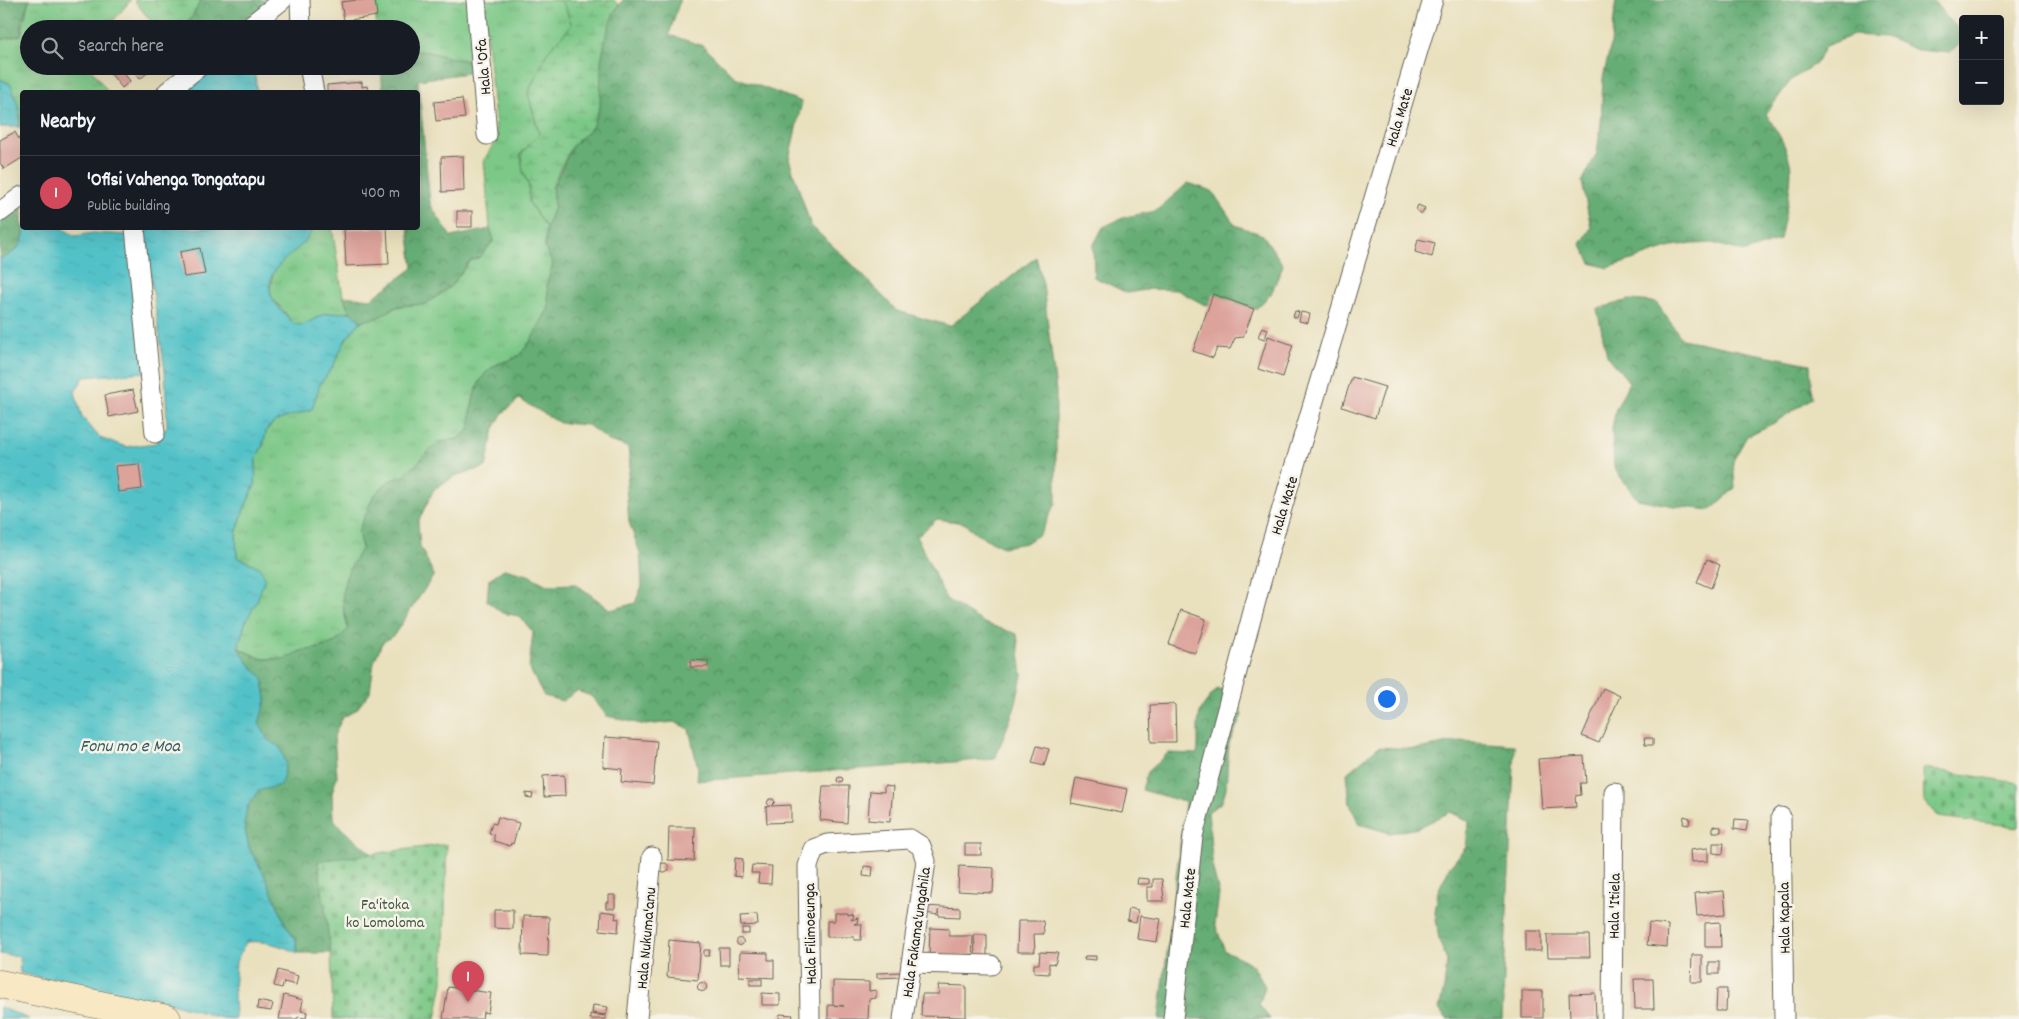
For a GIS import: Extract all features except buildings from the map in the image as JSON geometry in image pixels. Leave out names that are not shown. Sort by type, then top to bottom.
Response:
[{"type":"street","points":[[257,20],[282,0]]},
{"type":"street","points":[[300,0],[301,20]]},
{"type":"street","name":"Hala 'Ofa","points":[[476,0],[488,135]]},
{"type":"street","name":"Hala Mate","points":[[1173,1019],[1193,836],[1269,552],[1433,0]]},
{"type":"street","points":[[170,90],[189,75]]},
{"type":"street","points":[[311,75],[314,90]]},
{"type":"street","points":[[0,212],[20,197]]},
{"type":"street","points":[[135,230],[155,433]]},
{"type":"street","name":"Hala 'Itiela","points":[[1612,1019],[1614,792]]},
{"type":"street","name":"Hala Kapala","points":[[1781,817],[1784,1019]]},
{"type":"street","name":"Hala Filimoeunga","points":[[810,1019],[808,866],[814,849],[827,844],[910,838],[921,846]]},
{"type":"street","name":"Hala Fakama'ungahila","points":[[903,1019],[926,861],[921,846]]},
{"type":"street","name":"Hala Nukuma'anu","points":[[637,1019],[652,857]]},
{"type":"street","points":[[911,963],[991,965]]},
{"type":"street","points":[[0,984],[167,1019]]},
{"type":"green space","points":[[0,0],[29,0],[23,20],[20,20],[20,35],[0,40]]},
{"type":"green space","points":[[29,0],[131,0],[114,20],[24,20]]},
{"type":"green space","points":[[134,0],[201,0],[190,20],[150,20]]},
{"type":"green space","points":[[201,0],[276,0],[244,20],[190,20]]},
{"type":"green space","points":[[374,0],[468,0],[473,59],[457,59],[420,51],[420,20],[376,20]]},
{"type":"green space","points":[[483,0],[559,0],[564,5],[573,25],[548,51],[528,93],[539,134],[521,154],[523,171],[529,186],[529,202],[546,228],[545,248],[553,264],[547,284],[549,308],[523,351],[516,358],[496,365],[489,370],[478,384],[471,411],[470,429],[458,439],[438,442],[404,476],[389,481],[374,495],[358,532],[362,548],[349,569],[343,607],[348,629],[335,643],[301,651],[283,659],[262,659],[238,648],[245,623],[257,601],[259,567],[237,557],[236,534],[244,509],[255,485],[256,459],[262,447],[267,429],[276,421],[312,409],[320,384],[332,368],[346,339],[361,321],[377,317],[398,306],[426,304],[451,286],[470,261],[480,257],[494,240],[490,229],[484,160],[497,139]]},
{"type":"green space","points":[[559,0],[614,0],[619,5],[614,12],[606,35],[601,61],[600,106],[592,127],[573,145],[560,169],[552,188],[554,206],[546,228],[529,202],[529,186],[523,171],[521,154],[539,134],[528,93],[548,51],[572,25],[564,5]]},
{"type":"green space","points":[[623,0],[680,0],[669,35],[704,46],[735,77],[802,102],[789,159],[811,226],[849,261],[897,311],[950,326],[1036,257],[1043,284],[1056,391],[1056,503],[1040,534],[1026,543],[1003,547],[980,536],[964,523],[937,519],[917,537],[946,599],[984,623],[1017,634],[1022,675],[1015,707],[995,759],[697,781],[698,768],[689,729],[674,722],[645,725],[607,716],[591,696],[577,691],[562,701],[544,696],[529,668],[533,632],[519,616],[502,613],[487,601],[489,579],[504,569],[528,575],[547,585],[576,584],[611,610],[635,603],[642,586],[640,553],[629,522],[626,487],[630,466],[628,447],[609,441],[588,425],[560,423],[519,399],[502,414],[494,429],[486,467],[455,476],[434,489],[418,522],[420,546],[434,575],[394,635],[382,643],[374,662],[370,692],[356,710],[342,718],[334,736],[337,776],[332,793],[333,818],[342,829],[372,854],[318,862],[331,953],[298,953],[296,941],[285,923],[264,874],[249,848],[244,825],[247,807],[258,791],[280,748],[268,740],[259,723],[266,700],[263,678],[250,665],[238,648],[262,659],[283,659],[301,651],[319,648],[335,642],[348,629],[343,604],[343,587],[349,570],[362,548],[358,532],[374,495],[389,481],[404,476],[438,442],[458,439],[470,429],[471,411],[478,384],[489,370],[496,365],[518,356],[532,339],[549,308],[547,284],[553,264],[545,248],[546,228],[554,206],[552,189],[573,145],[592,127],[600,106],[601,61],[606,35],[614,12]]},
{"type":"green space","points":[[1616,0],[1933,0],[1959,29],[1959,44],[1949,53],[1917,50],[1886,37],[1854,35],[1825,46],[1817,62],[1791,80],[1766,114],[1783,143],[1791,170],[1780,240],[1745,252],[1712,243],[1677,245],[1608,268],[1591,263],[1581,244],[1591,228],[1582,182],[1597,153],[1601,123],[1603,78],[1611,44]]},
{"type":"green space","points":[[20,35],[20,75],[96,75],[107,90],[20,90],[20,120],[19,110],[11,85],[0,79],[0,40]]},
{"type":"green space","points":[[420,51],[459,60],[473,59],[474,72],[418,80],[419,90],[383,90],[381,75],[420,75]]},
{"type":"green space","points":[[420,101],[430,204],[451,237],[490,229],[494,240],[480,257],[470,261],[451,286],[426,304],[398,306],[377,318],[361,321],[350,312],[343,296],[371,299],[413,268],[408,230],[420,230]]},
{"type":"green space","points":[[1188,183],[1212,191],[1235,225],[1263,235],[1283,265],[1271,294],[1256,309],[1237,303],[1218,308],[1203,304],[1177,290],[1151,289],[1127,293],[1094,277],[1093,246],[1103,227],[1125,217],[1156,211]]},
{"type":"green space","points":[[20,200],[20,230],[25,230],[23,239],[18,248],[0,259],[0,209]]},
{"type":"green space","points":[[311,230],[332,230],[343,296],[350,312],[324,314],[303,325],[293,324],[272,298],[270,289],[274,269],[304,241]]},
{"type":"green space","points":[[1629,300],[1656,302],[1682,339],[1810,364],[1812,398],[1774,423],[1747,436],[1733,461],[1735,488],[1711,510],[1637,499],[1614,468],[1612,428],[1616,409],[1629,382],[1607,355],[1597,309]]},
{"type":"green space","points":[[1217,689],[1234,691],[1242,715],[1229,744],[1226,788],[1222,802],[1208,812],[1213,870],[1219,894],[1215,924],[1225,951],[1250,963],[1257,972],[1265,987],[1259,1005],[1270,1019],[1159,1019],[1185,802],[1142,790],[1147,772],[1168,753],[1197,754],[1200,713],[1205,703]]},
{"type":"green space","points":[[1461,741],[1515,745],[1502,1019],[1446,1019],[1439,1009],[1447,961],[1439,940],[1435,912],[1438,891],[1449,868],[1466,847],[1469,821],[1450,812],[1418,828],[1390,833],[1359,824],[1350,804],[1347,773],[1378,747],[1417,749]]},
{"type":"green space","points":[[1923,768],[2019,783],[2019,827],[1938,817],[1924,800]]},
{"type":"green space","name":"Fa'itoka ko Lomoloma","points":[[447,844],[443,982],[436,1019],[333,1019],[331,953],[318,861]]},
{"type":"water","points":[[201,75],[255,75],[257,90],[183,90]]},
{"type":"water","points":[[0,79],[11,85],[19,110],[19,127],[0,127]]},
{"type":"water","name":"Fonu mo e Moa","points":[[25,230],[65,230],[75,236],[93,233],[129,235],[147,372],[84,377],[75,392],[82,417],[100,438],[126,447],[156,443],[167,426],[165,371],[143,230],[311,230],[309,236],[272,275],[270,285],[272,297],[293,324],[303,325],[324,314],[350,312],[361,321],[346,339],[332,368],[320,384],[312,409],[276,421],[267,429],[262,447],[256,459],[255,485],[244,509],[236,534],[237,557],[259,567],[265,578],[257,601],[245,623],[238,648],[250,665],[263,678],[266,700],[259,723],[268,740],[280,747],[286,763],[281,785],[258,791],[247,807],[244,825],[249,848],[264,874],[285,923],[296,941],[298,953],[272,944],[246,942],[236,962],[235,1019],[221,1018],[174,1004],[113,996],[20,973],[19,956],[0,954],[0,259],[18,248]]},
{"type":"water","points":[[0,1007],[27,1018],[29,1019],[0,1019]]},
{"type":"place","name":"'Ofisi Vahenga Tongatapu","points":[[468,1002]]}]
